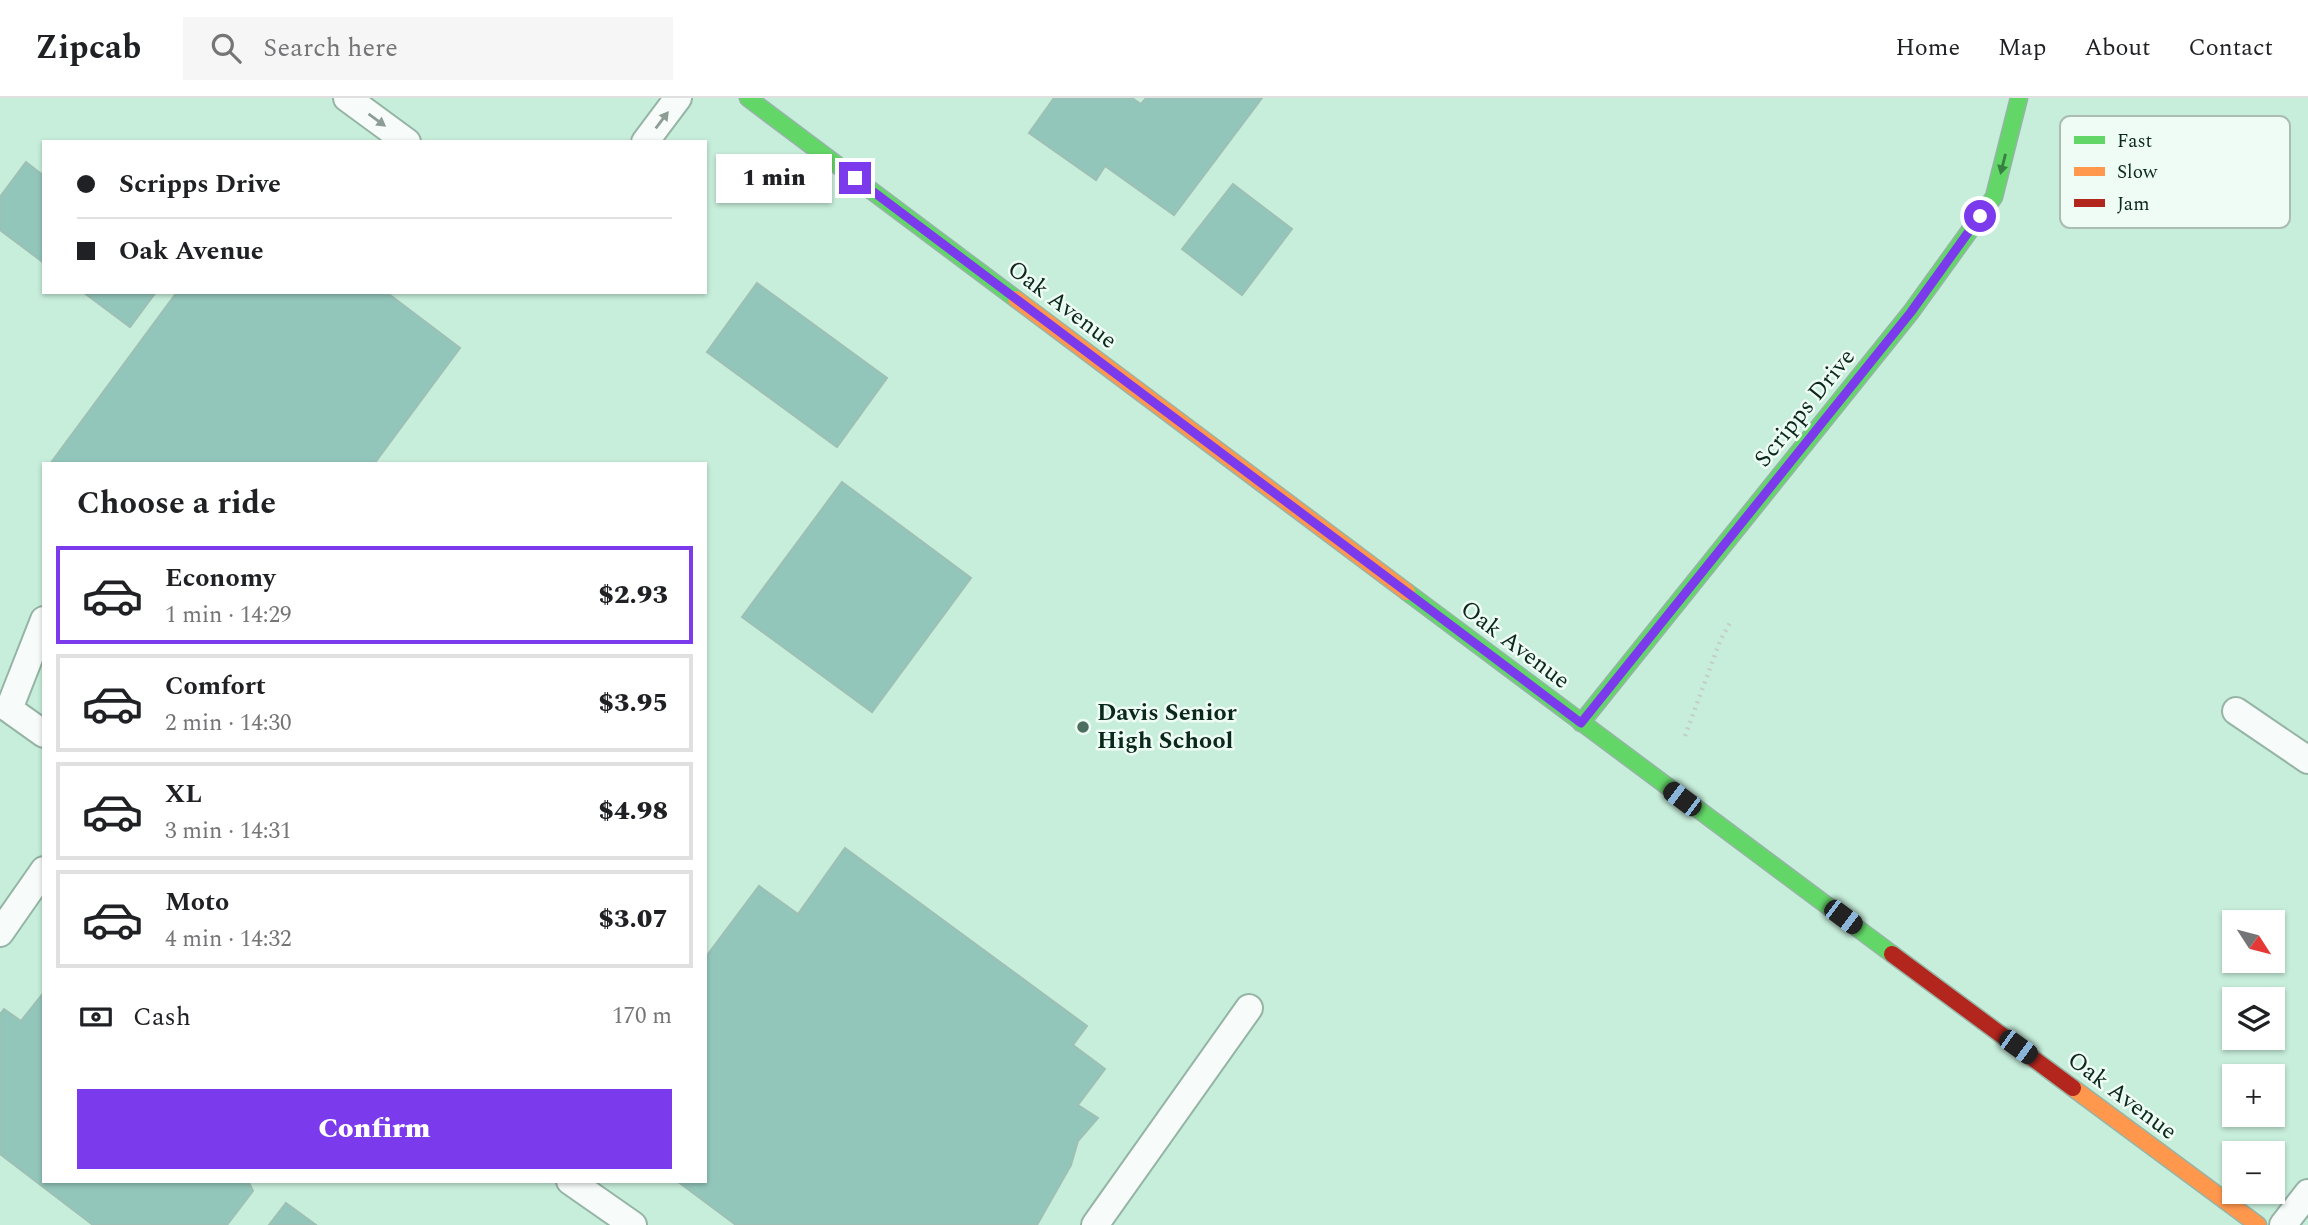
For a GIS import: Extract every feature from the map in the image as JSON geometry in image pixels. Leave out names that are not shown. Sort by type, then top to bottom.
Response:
[{"type":"street","name":"Oak Avenue","points":[[748,98],[1665,786],[2258,1225]]},
{"type":"street","name":"Scripps Drive","points":[[1581,723],[1911,312],[1994,197],[2020,98]]},
{"type":"lane","points":[[347,98],[404,140]]},
{"type":"lane","points":[[646,140],[678,98]]},
{"type":"lane","points":[[42,625],[9,709],[42,733]]},
{"type":"lane","points":[[2236,711],[2308,760]]},
{"type":"lane","points":[[0,933],[42,873]]},
{"type":"lane","points":[[1096,1225],[1249,1008]]},
{"type":"lane","points":[[573,1183],[633,1225]]},
{"type":"lane","points":[[2283,1225],[2308,1193]]},
{"type":"path","points":[[1665,786],[1720,641],[1734,618]]},
{"type":"building","points":[[1054,98],[1132,98],[1141,104],[1146,98],[1262,98],[1174,215],[1105,166],[1096,180],[1029,133]]},
{"type":"building","points":[[26,162],[42,174],[42,262],[0,230],[0,197]]},
{"type":"building","points":[[1233,184],[1292,229],[1242,295],[1182,249]]},
{"type":"building","points":[[757,283],[887,378],[837,447],[707,352]]},
{"type":"building","points":[[86,294],[155,294],[130,327]]},
{"type":"building","points":[[176,294],[389,294],[460,348],[375,462],[51,462]]},
{"type":"building","points":[[842,482],[971,578],[872,712],[742,617]]},
{"type":"building","points":[[845,848],[1087,1026],[1073,1045],[1105,1069],[1078,1105],[1098,1118],[1078,1141],[1071,1165],[1037,1225],[736,1225],[680,1183],[707,1183],[707,955],[759,886],[798,914]]},
{"type":"building","points":[[42,995],[42,1183],[249,1183],[253,1191],[227,1225],[93,1225],[0,1154],[0,1014],[4,1009],[21,1021]]},
{"type":"building","points":[[286,1203],[316,1225],[269,1225]]},
{"type":"traffic: fast","points":[[748,98],[1016,299]]},
{"type":"traffic: fast","points":[[1581,723],[1911,312],[1994,197],[2019,98]]},
{"type":"traffic: fast","points":[[1407,592],[1892,954]]},
{"type":"traffic: slow","points":[[1016,299],[1407,592]]},
{"type":"traffic: slow","points":[[2073,1088],[2258,1225]]},
{"type":"traffic: jam","points":[[1892,954],[2073,1088]]},
{"type":"place","name":"Davis Senior High School","points":[[1083,727]]},
{"type":"route","points":[[855,178],[1581,723],[1911,312],[1980,216]]}]
